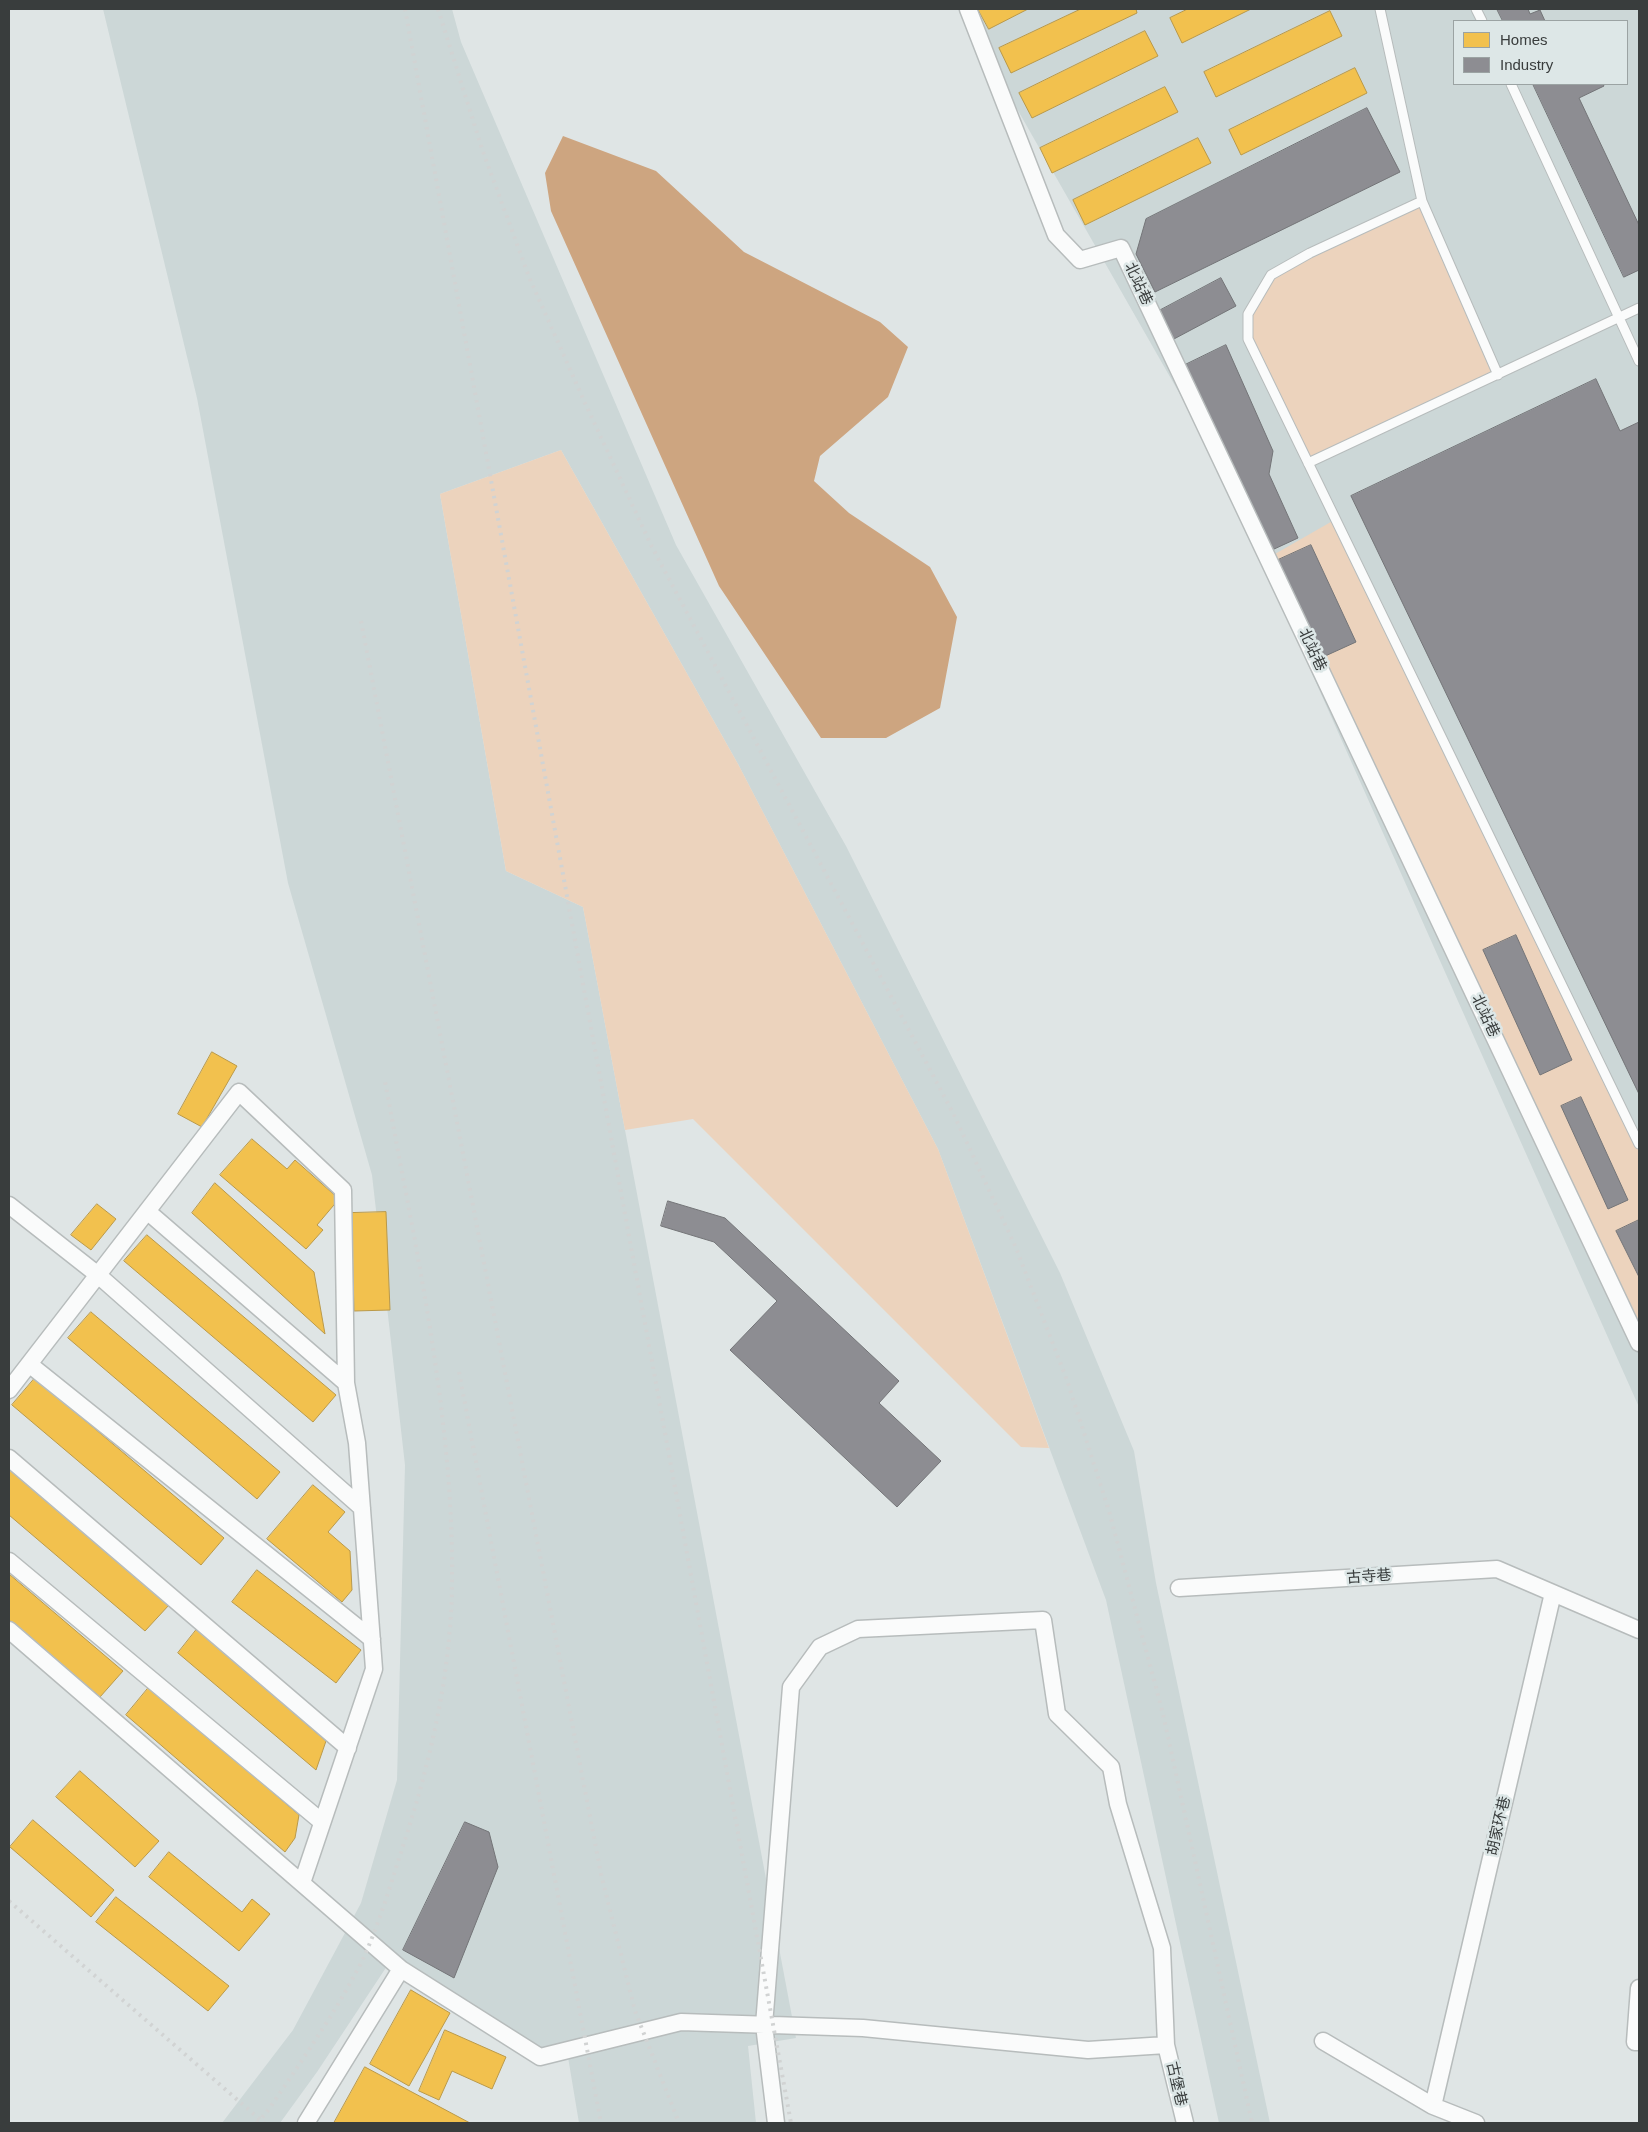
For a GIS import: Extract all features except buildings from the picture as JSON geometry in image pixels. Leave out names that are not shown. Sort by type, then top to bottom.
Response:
[{"type":"street","name":"北站巷","points":[[968,9],[1056,235],[1080,260],[1121,248],[1639,1343]]},
{"type":"street","points":[[9,1390],[240,1092],[343,1190],[346,1383],[356,1443],[374,1669],[302,1883]]},
{"type":"street","points":[[9,1205],[98,1275],[362,1508]]},
{"type":"street","points":[[147,1211],[346,1383]]},
{"type":"street","points":[[29,1364],[372,1639]]},
{"type":"street","points":[[9,1458],[348,1748]]},
{"type":"street","points":[[9,1561],[322,1822]]},
{"type":"street","name":"古寺巷","points":[[1179,1588],[1497,1569],[1553,1593]]},
{"type":"street","points":[[1553,1593],[1639,1630]]},
{"type":"street","name":"胡家环巷","points":[[1433,2106],[1553,1593]]},
{"type":"street","name":"古堡巷","points":[[764,2025],[791,1687],[820,1647],[858,1629],[1043,1620],[1056,1714],[1111,1767],[1118,1804],[1162,1948],[1166,2045],[1185,2123]]},
{"type":"street","points":[[9,1630],[402,1969],[540,2057],[681,2022],[863,2028],[1088,2050],[1166,2045]]},
{"type":"street","points":[[306,2123],[402,1969]]},
{"type":"street","points":[[1639,1988],[1635,2042],[1639,2042]]},
{"type":"street","points":[[764,2025],[776,2123]]},
{"type":"street","points":[[1323,2041],[1433,2106],[1476,2123]]},
{"type":"lane","points":[[1381,9],[1422,201],[1498,375]]},
{"type":"lane","points":[[1511,85],[1639,360]]},
{"type":"lane","points":[[1422,201],[1310,253],[1271,275],[1248,314],[1248,339],[1639,1144]]},
{"type":"lane","points":[[1308,463],[1639,308]]},
{"type":"shaded area","points":[[103,9],[452,9],[461,42],[676,545],[846,846],[1060,1273],[1134,1451],[1156,1583],[1270,2123],[1219,2123],[1106,1600],[938,1149],[738,764],[561,450],[440,494],[506,871],[583,907],[796,2038],[748,2046],[756,2123],[579,2123],[567,2051],[540,2057],[391,1960],[317,2072],[280,2123],[222,2123],[293,2030],[361,1903],[397,1780],[405,1465],[372,1175],[288,883],[197,398]]},
{"type":"shaded area","points":[[960,9],[1639,9],[1639,1407],[1214,454]]},
{"type":"shaded area","points":[[563,136],[656,171],[744,252],[880,322],[908,347],[888,397],[820,456],[814,481],[849,513],[930,567],[957,617],[940,708],[886,738],[821,738],[719,586],[551,211],[545,173]]},
{"type":"shaded area","points":[[1422,201],[1498,375],[1308,463],[1250,342],[1248,314],[1271,275]]},
{"type":"shaded area","points":[[561,450],[738,764],[938,1149],[1049,1448],[1021,1447],[693,1119],[625,1130],[583,907],[506,871],[440,494]]},
{"type":"shaded area","points":[[1336,519],[1639,1144],[1639,1343],[1268,558]]},
{"type":"railway","points":[[405,9],[791,2123]]},
{"type":"railway","points":[[438,9],[482,149],[529,277],[585,403],[651,545],[953,1113],[1016,1248],[1068,1383],[1109,1511],[1163,1714],[1252,2123]]},
{"type":"railway","points":[[361,621],[601,1874],[635,2011],[679,2123]]},
{"type":"railway","points":[[257,2123],[267,2112],[329,2019],[352,1981],[374,1934],[412,1817],[430,1752],[448,1651],[452,1584],[447,1457],[440,1394],[420,1269],[385,1081]]},
{"type":"railway","points":[[459,1372],[601,2123]]},
{"type":"railway","points":[[9,1901],[264,2123]]}]
